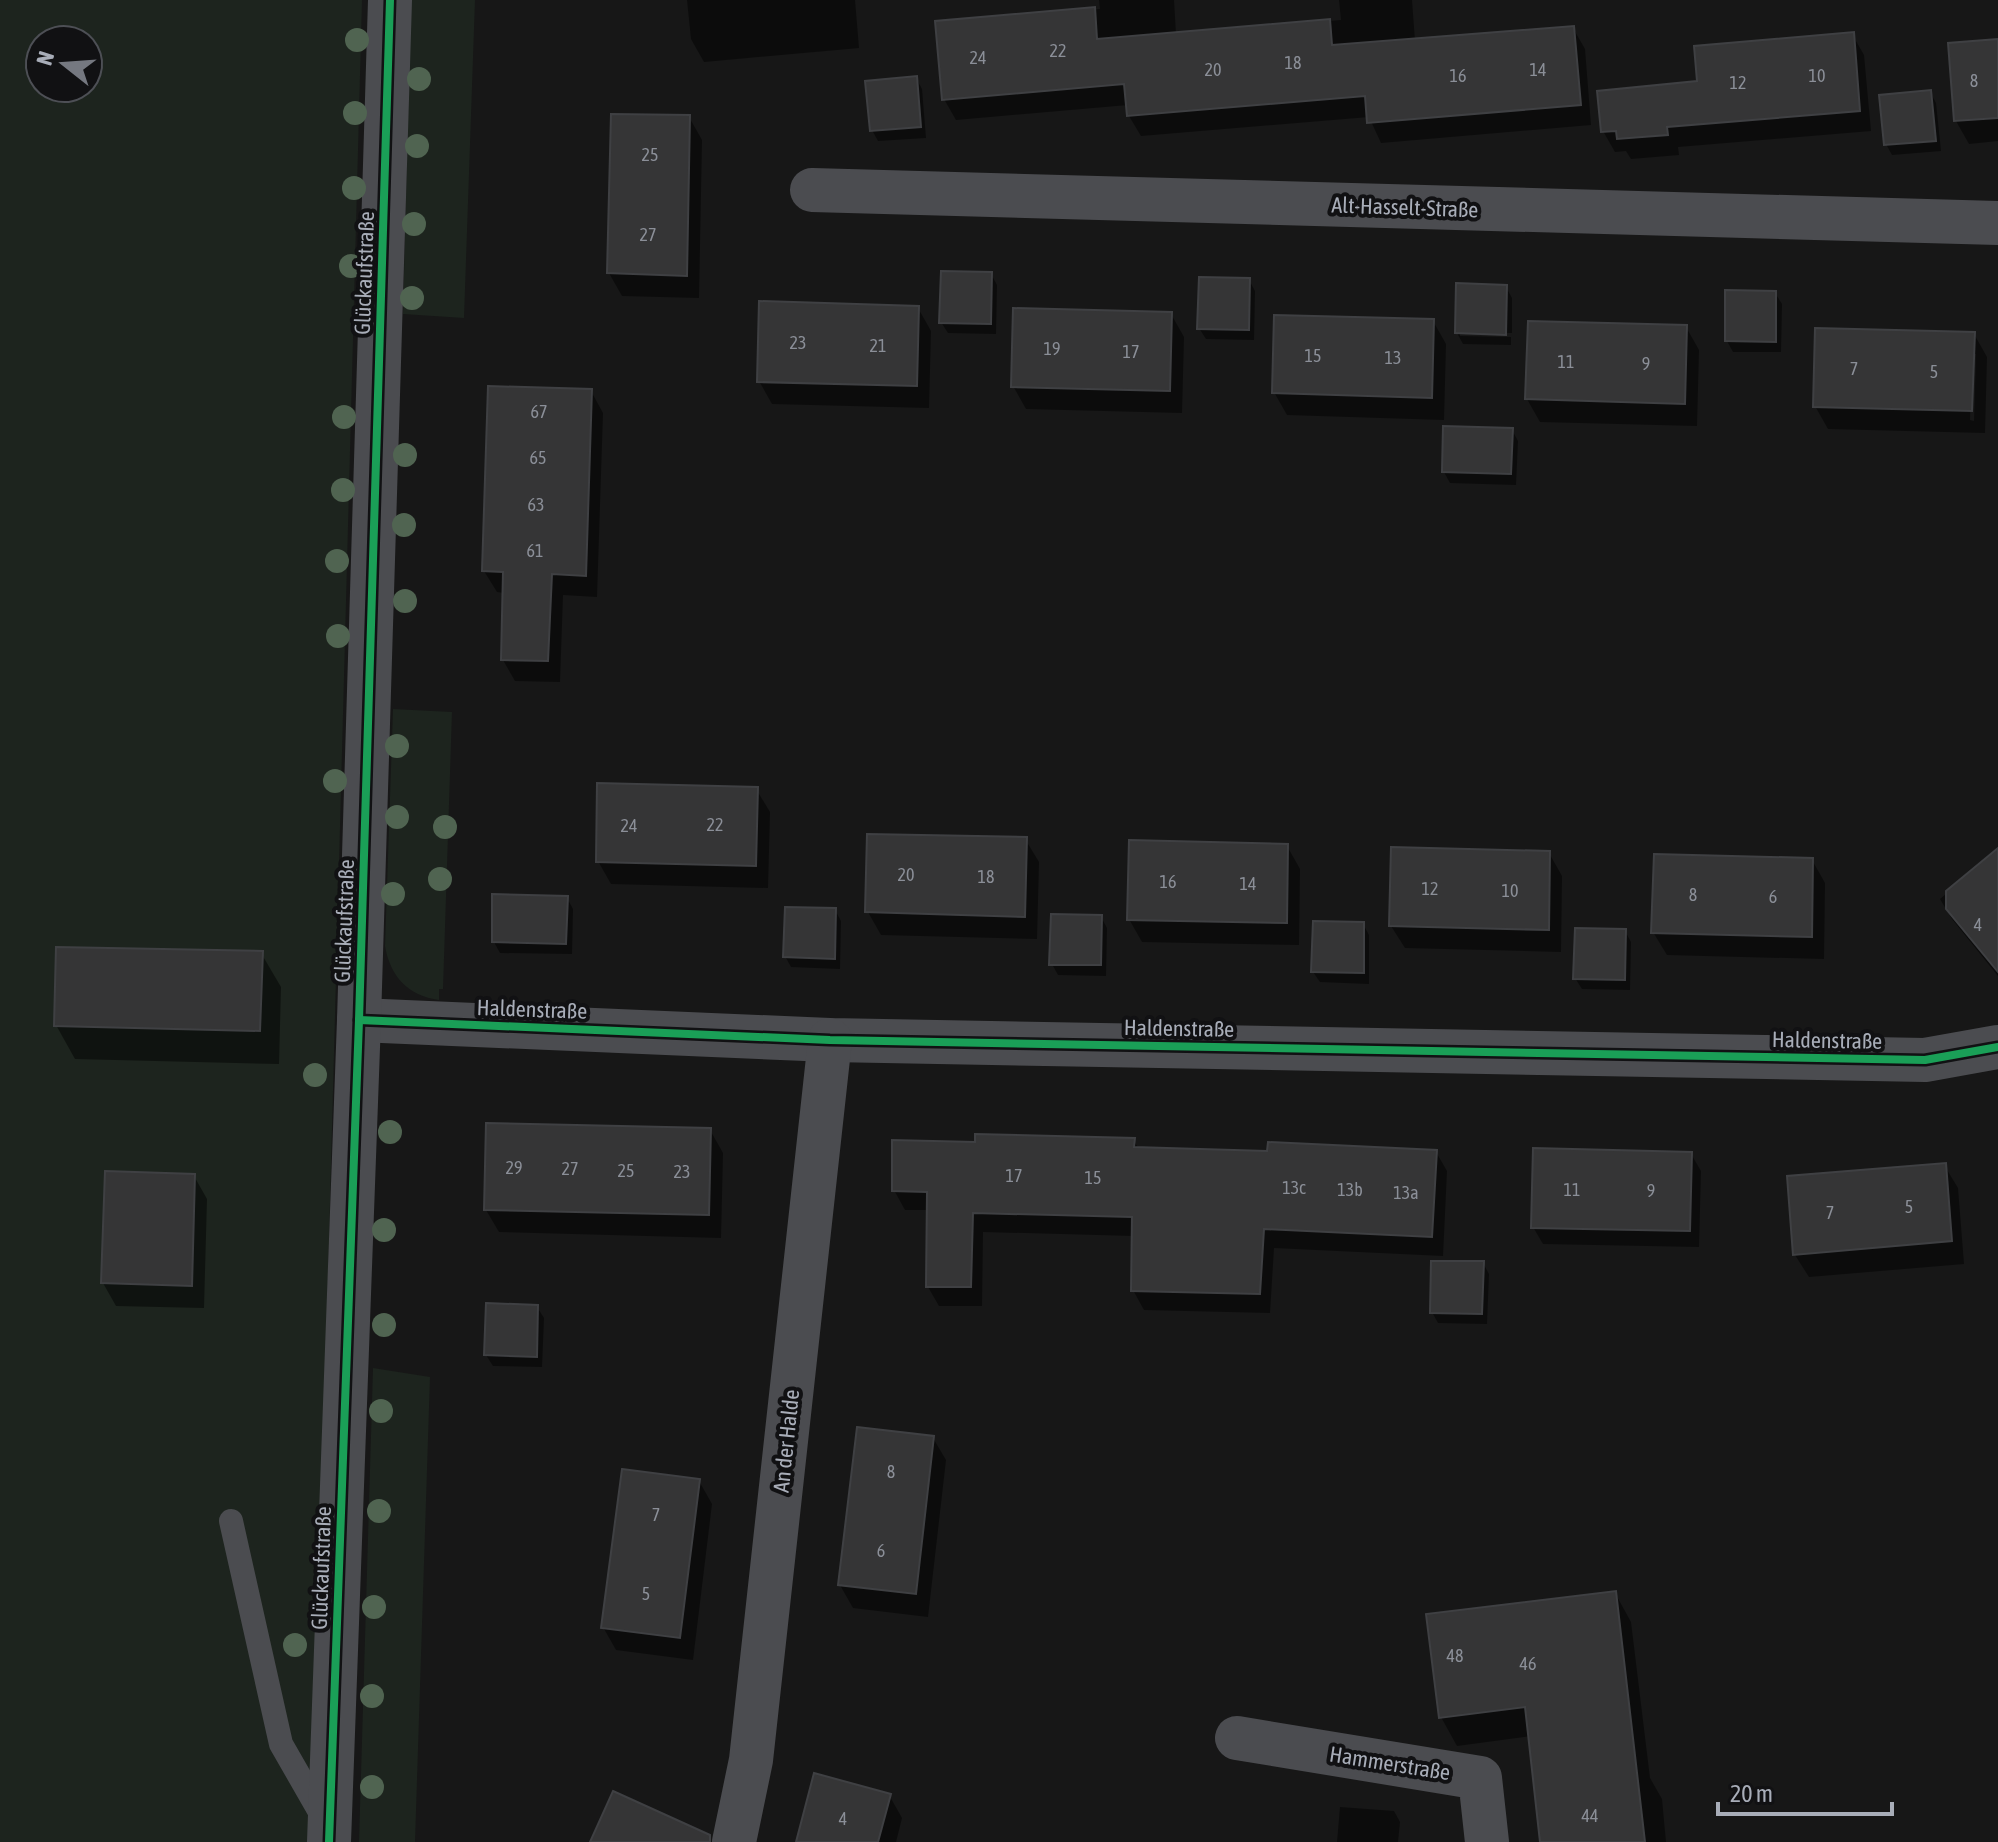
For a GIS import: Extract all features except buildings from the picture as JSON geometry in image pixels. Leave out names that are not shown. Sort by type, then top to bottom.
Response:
[{"type":"street","name":"Glückaufstraße","points":[[329,1835],[359,1020],[390,0]]},
{"type":"street","name":"Alt-Hasselt-Straße","points":[[812,190],[1998,223]]},
{"type":"street","name":"Haldenstraße","points":[[359,1020],[830,1040],[1925,1060],[1998,1047]]},
{"type":"street","name":"An der Halde","points":[[734,1842],[751,1760],[830,1040]]},
{"type":"street","name":"Hammerstraße","points":[[1237,1738],[1480,1778],[1487,1842]]},
{"type":"lane","points":[[231,1521],[281,1744],[329,1835]]},
{"type":"shaded area","points":[[0,0],[362,0],[313,1842],[0,1842]]},
{"type":"shaded area","points":[[411,0],[475,0],[464,318],[403,314]]},
{"type":"shaded area","points":[[393,709],[452,712],[443,989],[439,989],[439,1000],[418,994],[402,983],[391,967],[385,946]]},
{"type":"shaded area","points":[[373,1368],[430,1377],[415,1842],[359,1842]]},
{"type":"cycle path","points":[[329,1842],[359,1020],[390,0]]},
{"type":"cycle path","points":[[359,1020],[830,1040],[1925,1060],[1998,1047]]}]
